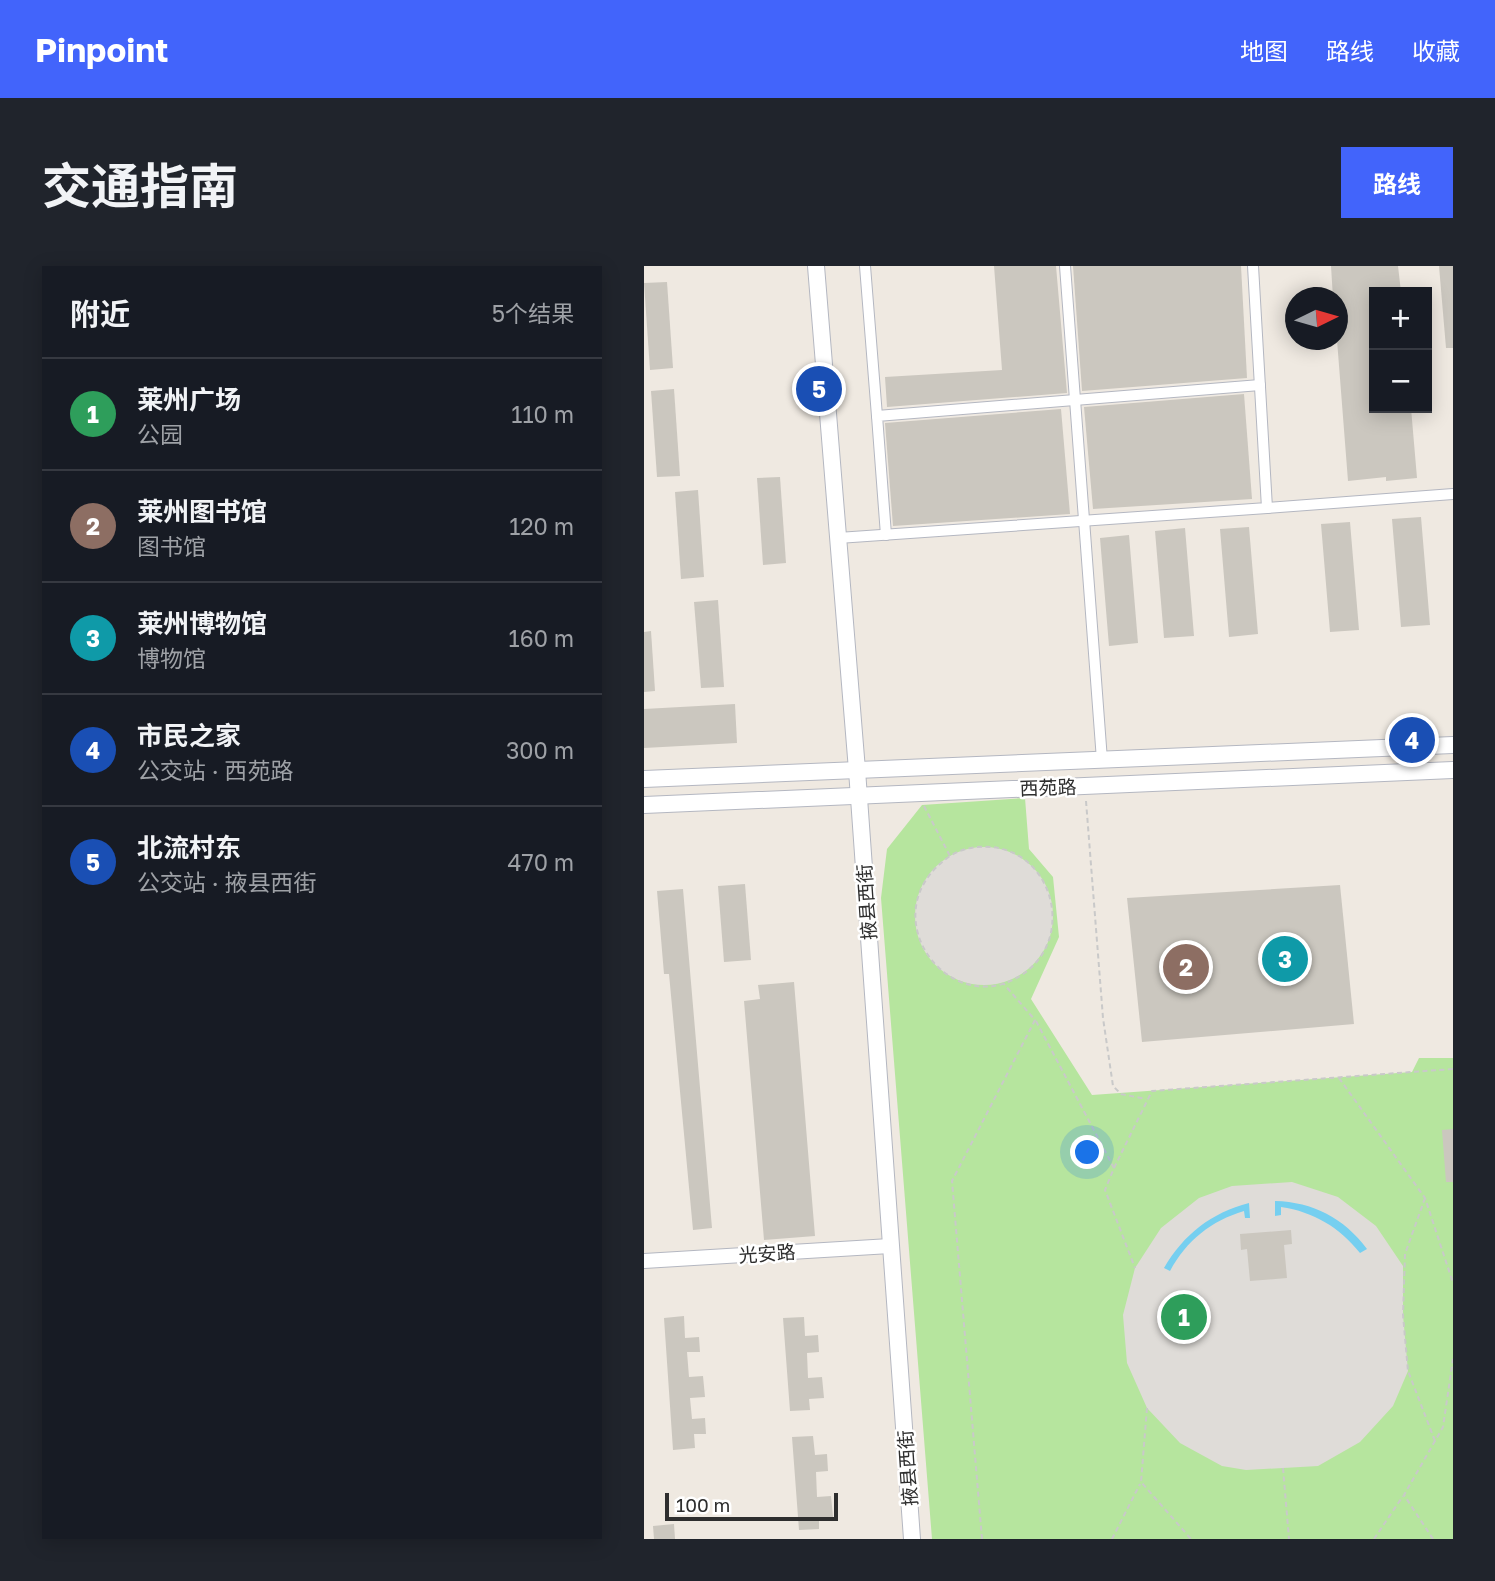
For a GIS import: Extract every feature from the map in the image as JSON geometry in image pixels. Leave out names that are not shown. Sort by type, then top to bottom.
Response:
[{"type":"main road","name":"掖县西街","points":[[816,266],[859,795],[912,1539]]},
{"type":"main road","name":"西苑路","points":[[644,779],[1453,745]]},
{"type":"main road","name":"西苑路","points":[[644,805],[1453,770]]},
{"type":"street","points":[[865,266],[886,535]]},
{"type":"street","points":[[1065,266],[1102,760]]},
{"type":"street","points":[[1253,266],[1268,508]]},
{"type":"street","points":[[877,416],[1260,385]]},
{"type":"street","points":[[838,538],[1453,494]]},
{"type":"street","name":"光安路","points":[[644,1261],[890,1245]]},
{"type":"path","points":[[1084,786],[1103,1018],[1113,1086],[1121,1094],[1148,1100]]},
{"type":"path","points":[[917,793],[950,856]]},
{"type":"path","points":[[978,846],[1002,848],[1023,858],[1040,874],[1051,895],[1054,917],[1050,939],[1037,961],[1023,974],[1003,983],[981,986],[959,981],[940,970],[925,953],[916,932],[915,908],[922,885],[936,866],[950,856],[978,846]]},
{"type":"path","points":[[1003,983],[1035,1020],[1114,1168]]},
{"type":"path","points":[[982,1539],[952,1181],[1035,1020]]},
{"type":"path","points":[[1135,1268],[1105,1190],[1152,1091],[1453,1069]]},
{"type":"path","points":[[1339,1077],[1425,1198],[1453,1283]]},
{"type":"path","points":[[1425,1198],[1405,1254],[1403,1315],[1408,1371],[1435,1441]]},
{"type":"path","points":[[1374,1539],[1404,1495],[1443,1427],[1453,1359]]},
{"type":"path","points":[[1112,1539],[1141,1482],[1147,1408]]},
{"type":"path","points":[[1283,1468],[1289,1539]]},
{"type":"path","points":[[1141,1482],[1191,1539]]},
{"type":"path","points":[[1404,1495],[1433,1539]]},
{"type":"green space","points":[[1025,798],[1029,849],[1053,877],[1059,937],[1031,999],[1092,1095],[1412,1072],[1419,1058],[1453,1058],[1453,1539],[932,1539],[881,898],[887,849],[922,805]]},
{"type":"shaded area","points":[[984,847],[1011,852],[1033,867],[1048,889],[1053,916],[1048,943],[1033,965],[1011,980],[984,985],[957,980],[935,965],[920,943],[915,916],[920,889],[935,867],[957,852]]},
{"type":"shaded area","points":[[1292,1182],[1338,1197],[1376,1226],[1403,1266],[1403,1315],[1408,1371],[1393,1406],[1360,1442],[1318,1466],[1246,1470],[1222,1466],[1180,1443],[1147,1408],[1127,1363],[1123,1315],[1135,1268],[1161,1228],[1199,1198],[1232,1186]]},
{"type":"water","points":[[1275,1201],[1315,1208],[1327,1214],[1338,1220],[1367,1249],[1360,1253],[1325,1222],[1293,1209],[1281,1207],[1281,1215],[1275,1216]]},
{"type":"water","points":[[1249,1203],[1250,1218],[1245,1218],[1244,1211],[1221,1220],[1192,1241],[1170,1271],[1164,1268],[1180,1245],[1200,1226],[1222,1213]]},
{"type":"building","points":[[994,266],[1056,266],[1067,393],[887,407],[885,377],[1002,370]]},
{"type":"building","points":[[1073,266],[1241,266],[1247,378],[1082,391]]},
{"type":"building","points":[[1331,266],[1398,266],[1400,287],[1369,287],[1369,413],[1411,413],[1417,478],[1386,481],[1386,477],[1348,481],[1338,350],[1348,350],[1348,287],[1332,287]]},
{"type":"building","points":[[1439,266],[1453,266],[1453,348],[1446,348]]},
{"type":"building","points":[[667,282],[673,368],[650,370],[644,283]]},
{"type":"building","points":[[674,389],[680,476],[657,477],[651,391]]},
{"type":"building","points":[[1244,394],[1252,499],[1093,509],[1084,407]]},
{"type":"building","points":[[1061,409],[1070,514],[893,526],[885,423]]},
{"type":"building","points":[[780,477],[786,563],[763,565],[757,478]]},
{"type":"building","points":[[698,490],[704,577],[681,579],[675,492]]},
{"type":"building","points":[[1421,517],[1430,625],[1401,627],[1392,519]]},
{"type":"building","points":[[1350,522],[1359,630],[1330,632],[1321,524]]},
{"type":"building","points":[[1249,527],[1258,634],[1229,637],[1220,529]]},
{"type":"building","points":[[1185,528],[1194,636],[1164,638],[1155,531]]},
{"type":"building","points":[[1129,535],[1138,643],[1109,646],[1100,538]]},
{"type":"building","points":[[718,600],[724,687],[701,688],[694,602]]},
{"type":"building","points":[[651,631],[655,691],[644,692],[644,632]]},
{"type":"building","points":[[735,704],[737,743],[644,748],[644,709]]},
{"type":"building","points":[[745,884],[751,960],[724,962],[718,886]]},
{"type":"building","points":[[1340,885],[1354,1024],[1142,1042],[1127,898]]},
{"type":"building","points":[[683,889],[712,1228],[693,1230],[669,974],[664,974],[657,891]]},
{"type":"building","points":[[794,982],[815,1236],[764,1240],[744,1001],[760,999],[758,985]]},
{"type":"building","points":[[1453,1129],[1453,1182],[1446,1182],[1442,1130]]},
{"type":"building","points":[[1291,1230],[1292,1244],[1284,1245],[1287,1278],[1250,1281],[1247,1249],[1241,1250],[1240,1234]]},
{"type":"building","points":[[684,1316],[685,1338],[699,1337],[700,1352],[687,1352],[689,1377],[703,1376],[705,1397],[690,1398],[692,1419],[705,1418],[706,1434],[694,1434],[695,1448],[673,1450],[664,1318]]},
{"type":"building","points":[[804,1317],[805,1336],[818,1335],[819,1352],[807,1353],[808,1378],[822,1377],[824,1398],[809,1399],[810,1410],[790,1411],[783,1318]]},
{"type":"building","points":[[813,1436],[815,1455],[827,1454],[828,1471],[816,1472],[817,1497],[831,1496],[833,1517],[819,1518],[819,1529],[799,1530],[792,1437]]},
{"type":"building","points":[[674,1524],[675,1539],[654,1539],[653,1526]]},
{"type":"place","name":"北流村东","points":[[819,389]]},
{"type":"place","name":"市民之家","points":[[1412,740]]},
{"type":"place","name":"莱州博物馆","points":[[1285,959]]},
{"type":"place","name":"莱州图书馆","points":[[1186,967]]},
{"type":"place","name":"莱州广场","points":[[1184,1317]]}]
